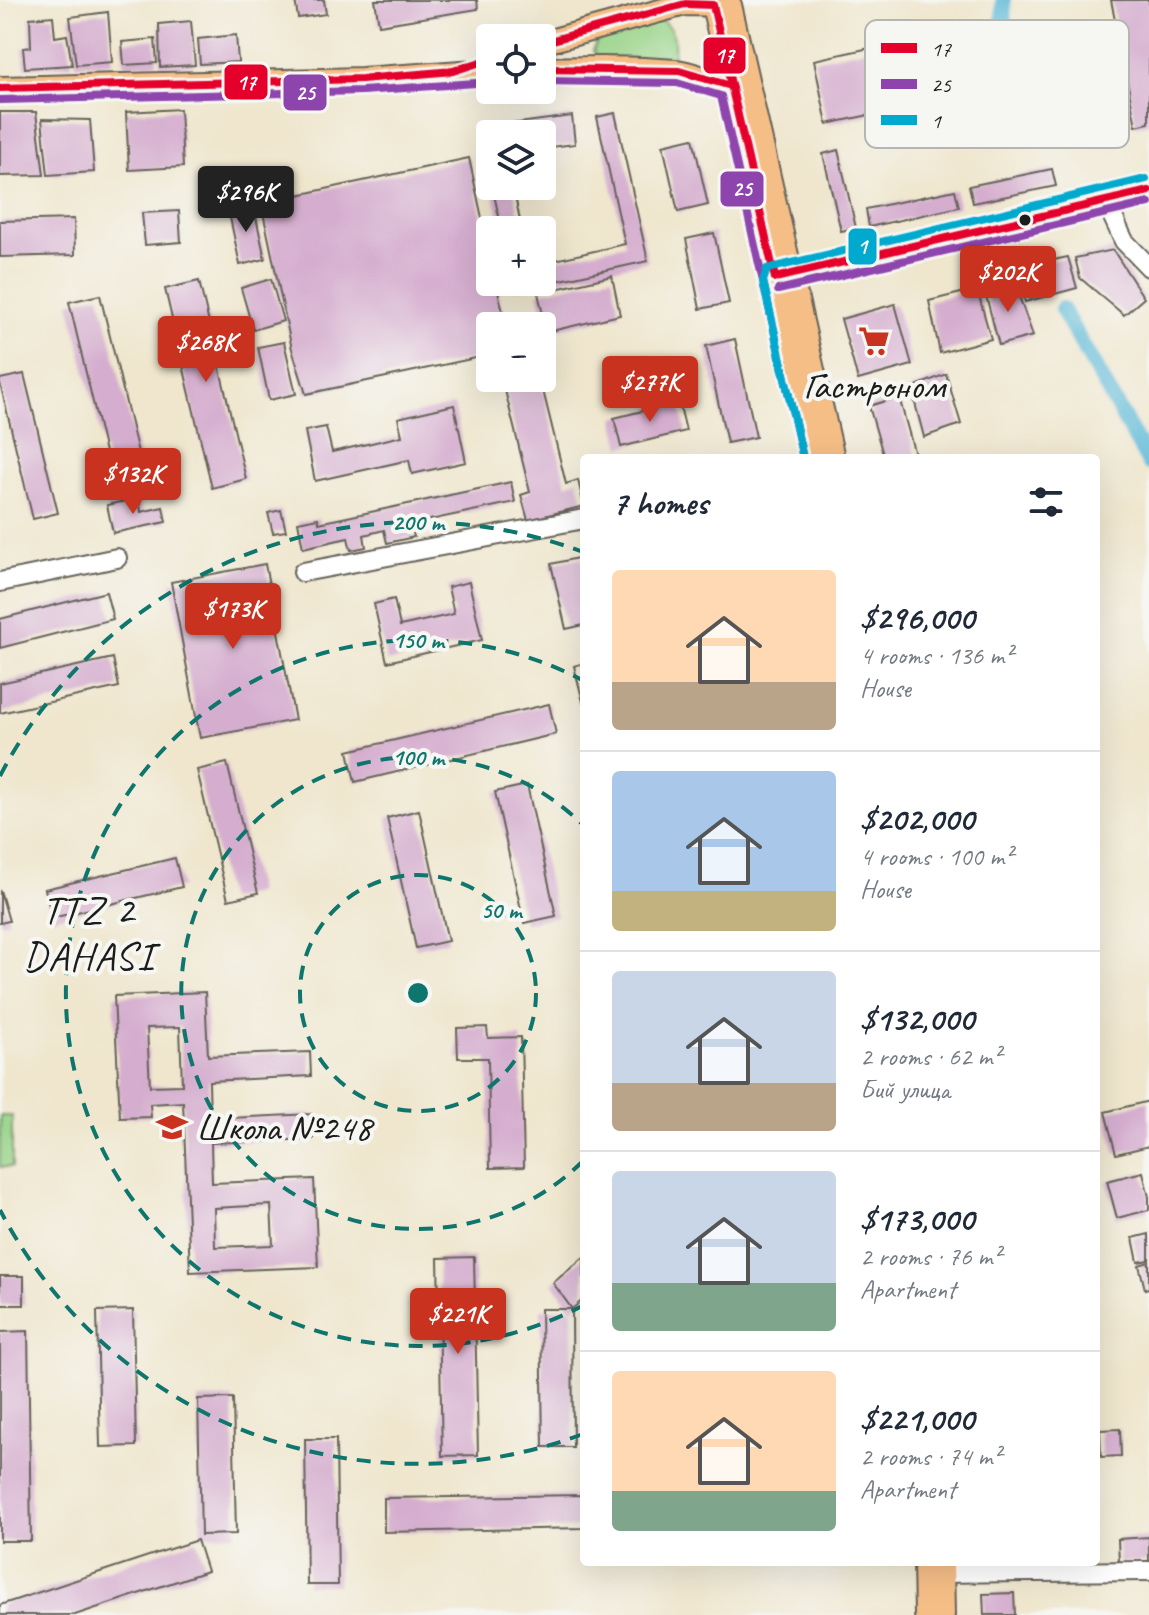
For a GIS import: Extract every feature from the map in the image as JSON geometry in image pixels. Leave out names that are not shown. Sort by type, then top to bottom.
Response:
[{"type":"main road","points":[[556,39],[685,4],[721,3],[783,276],[832,454]]},
{"type":"main road","points":[[453,71],[476,64]]},
{"type":"main road","points":[[556,69],[679,71],[739,84]]},
{"type":"main road","points":[[0,88],[362,79],[476,70]]},
{"type":"main road","points":[[783,276],[814,454]]},
{"type":"main road","points":[[926,1615],[934,1567]]},
{"type":"main road","points":[[934,1567],[943,1615]]},
{"type":"street","points":[[783,276],[1149,191]]},
{"type":"street","points":[[1106,202],[1124,241],[1149,267]]},
{"type":"street","points":[[303,572],[580,520]]},
{"type":"street","points":[[0,582],[117,558]]},
{"type":"street","points":[[934,1567],[1149,1571]]},
{"type":"green space","points":[[661,20],[672,31],[674,40],[674,55],[667,60],[597,57],[593,51],[597,41]]},
{"type":"green space","points":[[0,1116],[12,1116],[12,1167],[0,1167]]},
{"type":"building","points":[[295,0],[324,0],[326,14],[298,18]]},
{"type":"building","points":[[375,0],[477,0],[478,9],[379,25]]},
{"type":"building","points":[[1111,0],[1149,0],[1149,123],[1136,126],[1129,91],[1129,20],[1115,20]]},
{"type":"building","points":[[108,12],[112,62],[76,65],[70,17]]},
{"type":"building","points":[[53,16],[55,37],[67,35],[72,65],[25,68],[23,48],[31,47],[30,18]]},
{"type":"building","points":[[191,21],[195,65],[160,67],[159,24]]},
{"type":"building","points":[[236,35],[238,62],[200,64],[198,39]]},
{"type":"building","points":[[155,39],[157,63],[124,65],[122,42]]},
{"type":"building","points":[[865,49],[865,116],[827,124],[814,60]]},
{"type":"building","points":[[180,109],[183,167],[129,170],[126,112]]},
{"type":"building","points":[[0,112],[36,112],[44,175],[0,176]]},
{"type":"building","points":[[615,113],[648,261],[556,281],[556,260],[625,244],[597,117]]},
{"type":"building","points":[[572,116],[575,144],[556,146],[556,120],[541,120]]},
{"type":"building","points":[[42,119],[90,120],[94,172],[48,175]]},
{"type":"building","points":[[693,138],[708,205],[678,212],[663,145]]},
{"type":"building","points":[[838,150],[856,228],[841,231],[823,154]]},
{"type":"building","points":[[469,158],[482,216],[476,216],[476,296],[499,296],[503,312],[476,312],[476,358],[306,394],[292,349],[261,203]]},
{"type":"building","points":[[1052,169],[1056,186],[973,203],[969,186]]},
{"type":"building","points":[[955,190],[959,207],[869,227],[866,209]]},
{"type":"building","points":[[495,200],[516,200],[519,216],[499,216]]},
{"type":"building","points":[[253,203],[265,259],[240,265],[228,208]]},
{"type":"building","points":[[179,211],[181,242],[145,245],[142,213]]},
{"type":"building","points":[[74,219],[75,255],[0,257],[0,221]]},
{"type":"building","points":[[714,233],[729,303],[700,309],[686,239]]},
{"type":"building","points":[[1113,250],[1144,298],[1124,315],[1080,278],[1075,258]]},
{"type":"building","points":[[1068,257],[1077,288],[1025,302],[1016,268]]},
{"type":"building","points":[[612,276],[620,315],[556,330],[556,312],[542,312],[539,296],[556,296],[556,289]]},
{"type":"building","points":[[271,279],[283,321],[253,330],[241,288]]},
{"type":"building","points":[[199,281],[246,479],[212,488],[165,289]]},
{"type":"building","points":[[1014,282],[1033,336],[999,345],[985,292]]},
{"type":"building","points":[[977,289],[991,339],[940,353],[929,301]]},
{"type":"building","points":[[100,295],[147,490],[116,498],[69,302]]},
{"type":"building","points":[[895,304],[912,365],[858,380],[841,319]]},
{"type":"building","points":[[735,339],[756,437],[727,443],[706,346]]},
{"type":"building","points":[[284,342],[296,394],[269,400],[258,347]]},
{"type":"building","points":[[24,374],[58,513],[33,519],[0,383],[0,379]]},
{"type":"building","points":[[946,374],[961,424],[924,437],[911,388]]},
{"type":"building","points":[[505,392],[543,392],[566,484],[578,480],[580,507],[528,520],[521,495],[530,492]]},
{"type":"building","points":[[899,397],[915,454],[883,454],[869,406]]},
{"type":"building","points":[[679,402],[686,431],[621,447],[614,418]]},
{"type":"building","points":[[454,405],[466,462],[412,474],[409,460],[315,481],[305,431],[326,427],[332,452],[402,436],[398,418]]},
{"type":"building","points":[[511,482],[515,502],[411,524],[414,537],[387,543],[384,530],[364,535],[366,547],[351,550],[348,538],[303,548],[298,522],[318,518],[319,523]]},
{"type":"building","points":[[139,498],[141,512],[163,507],[166,522],[113,533],[107,505]]},
{"type":"building","points":[[281,510],[286,531],[273,533],[268,513]]},
{"type":"building","points":[[580,557],[580,626],[566,629],[551,564]]},
{"type":"building","points":[[265,564],[295,720],[200,738],[171,582]]},
{"type":"building","points":[[469,582],[482,640],[387,662],[374,604],[394,599],[400,626],[454,614],[448,587]]},
{"type":"building","points":[[106,592],[113,619],[0,648],[0,619]]},
{"type":"building","points":[[113,658],[119,687],[0,713],[0,683]]},
{"type":"building","points":[[580,664],[580,690],[574,666]]},
{"type":"building","points":[[549,704],[556,734],[355,782],[348,751]]},
{"type":"building","points":[[227,763],[258,893],[228,900],[197,770]]},
{"type":"building","points":[[527,785],[556,916],[524,923],[495,792]]},
{"type":"building","points":[[419,810],[448,941],[416,948],[387,818]]},
{"type":"building","points":[[175,858],[182,887],[52,918],[45,889]]},
{"type":"building","points":[[0,890],[9,921],[0,923]]},
{"type":"building","points":[[205,992],[208,1056],[310,1052],[311,1076],[209,1081],[210,1119],[312,1114],[313,1139],[211,1143],[212,1183],[314,1179],[318,1267],[190,1272],[183,1102],[150,1104],[151,1117],[120,1118],[114,996]],"holes":[[[180,1027],[182,1085],[150,1086],[147,1028]],[[271,1205],[273,1245],[215,1247],[214,1208]]]},
{"type":"building","points":[[487,1027],[488,1038],[521,1037],[524,1167],[490,1168],[488,1058],[458,1058],[457,1028]]},
{"type":"building","points":[[1149,1101],[1149,1146],[1116,1154],[1105,1112]]},
{"type":"building","points":[[1143,1172],[1149,1210],[1117,1218],[1107,1181]]},
{"type":"building","points":[[1149,1234],[1149,1260],[1138,1262],[1133,1238]]},
{"type":"building","points":[[474,1257],[478,1455],[442,1456],[438,1258]]},
{"type":"building","points":[[580,1260],[580,1302],[572,1309],[553,1283]]},
{"type":"building","points":[[1149,1262],[1149,1288],[1145,1289],[1139,1265]]},
{"type":"building","points":[[0,1276],[24,1276],[24,1305],[0,1305]]},
{"type":"building","points":[[541,1309],[572,1309],[573,1447],[543,1447]]},
{"type":"building","points":[[133,1310],[136,1446],[100,1447],[97,1311]]},
{"type":"building","points":[[28,1331],[31,1541],[0,1541],[0,1332]]},
{"type":"building","points":[[233,1398],[236,1534],[201,1535],[198,1399]]},
{"type":"building","points":[[1120,1429],[1121,1456],[1101,1457],[1100,1430]]},
{"type":"building","points":[[305,1439],[336,1439],[338,1585],[307,1585]]},
{"type":"building","points":[[580,1495],[580,1528],[384,1532],[384,1498]]},
{"type":"building","points":[[1149,1537],[1149,1561],[1119,1563],[1118,1539]]},
{"type":"building","points":[[197,1540],[207,1571],[75,1615],[0,1615],[0,1605]]},
{"type":"building","points":[[1014,1593],[1015,1615],[984,1615],[983,1594]]},
{"type":"waterway","points":[[1003,0],[1004,20]]},
{"type":"waterway","points":[[1062,309],[1149,463]]},
{"type":"transit line","name":"17","points":[[556,39],[685,4],[713,5],[775,278]]},
{"type":"transit line","name":"17","points":[[0,88],[362,79],[453,71],[476,64]]},
{"type":"transit line","name":"17","points":[[556,69],[679,71],[731,86]]},
{"type":"transit line","name":"25","points":[[556,81],[677,83],[721,96],[802,454]]},
{"type":"transit line","name":"25","points":[[0,100],[362,91],[476,83]]},
{"type":"transit line","name":"1","points":[[802,454],[763,281],[767,269],[1146,179]]},
{"type":"transit line","name":"17","points":[[775,278],[1149,191]]},
{"type":"transit line","name":"25","points":[[778,290],[1149,203]]},
{"type":"place","name":"Гастроном","points":[[874,341]]},
{"type":"place","name":"Школа №248","points":[[172,1127]]},
{"type":"district","name":"TTZ 2 DAHASI","points":[[89,932]]}]
